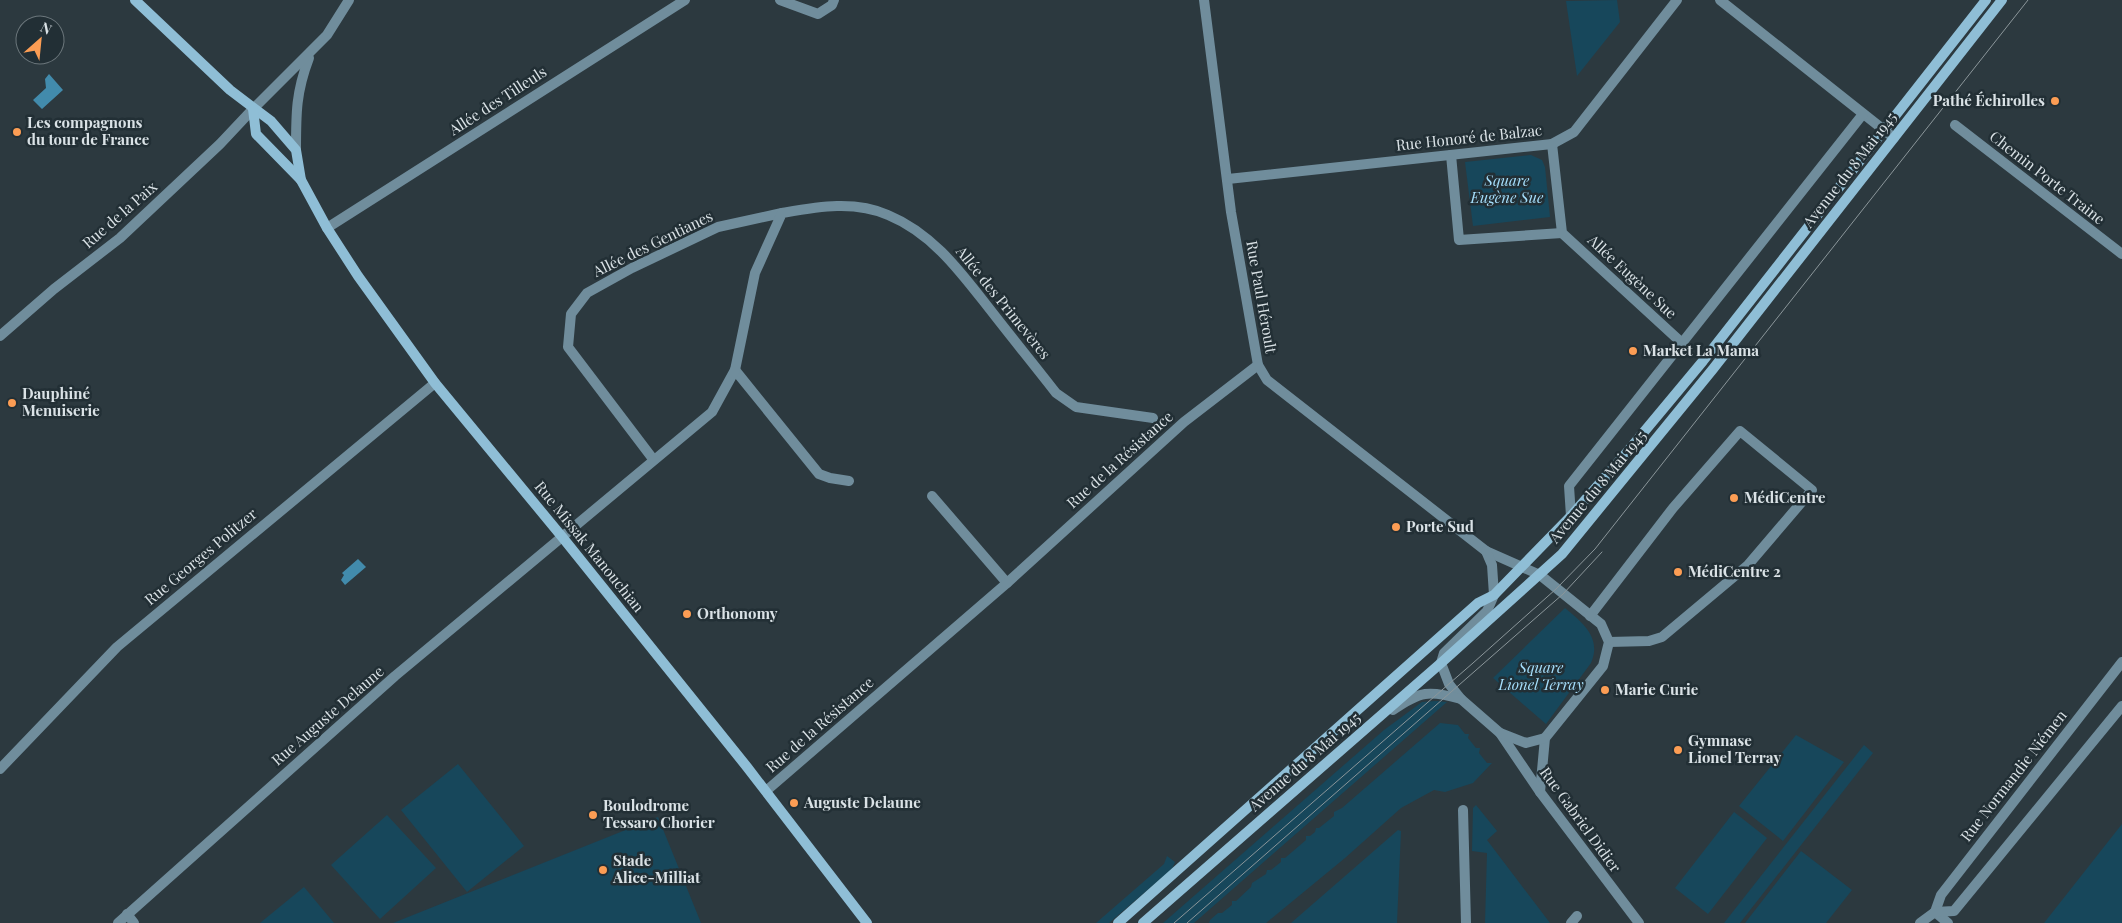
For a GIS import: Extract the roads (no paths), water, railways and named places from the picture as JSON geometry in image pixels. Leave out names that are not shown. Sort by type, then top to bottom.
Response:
[{"type":"main road","points":[[135,0],[215,76],[271,121],[296,150]]},
{"type":"main road","name":"Avenue du 8 Mai 1945","points":[[1118,923],[1478,603],[1494,596],[1571,516],[1703,361],[1986,0]]},
{"type":"main road","name":"Avenue du 8 Mai 1945","points":[[1143,923],[1371,725],[1562,554],[1644,456],[2002,0]]},
{"type":"main road","name":"Rue Missak Manouchian","points":[[253,108],[256,134],[301,180],[358,276],[435,383],[563,538],[766,791],[867,923]]},
{"type":"main road","name":"Rue Missak Manouchian","points":[[296,150],[301,180]]},
{"type":"street","name":"Rue de la Paix","points":[[0,336],[54,289],[120,238],[220,144],[253,108],[311,53],[327,35],[349,0]]},
{"type":"street","name":"Allée des Tilleuls","points":[[328,228],[685,0]]},
{"type":"street","points":[[780,0],[818,14],[832,6],[834,0]]},
{"type":"street","name":"Rue Paul Héroult","points":[[1204,0],[1228,179],[1258,365],[1267,380],[1486,551],[1540,575]]},
{"type":"street","name":"Rue Honoré de Balzac","points":[[1228,179],[1552,144],[1574,132],[1678,0]]},
{"type":"street","points":[[1720,0],[1894,138]]},
{"type":"street","points":[[296,150],[296,104],[300,82],[311,53]]},
{"type":"street","name":"Avenue du 8 Mai 1945","points":[[1571,516],[1569,486],[1863,114]]},
{"type":"street","name":"Chemin Porte Traine","points":[[1955,125],[2122,254]]},
{"type":"street","points":[[1450,155],[1459,240],[1562,233],[1552,144]]},
{"type":"street","name":"Allée des Primevères","points":[[782,213],[824,205],[858,208],[886,214],[917,230],[948,257],[1056,393],[1076,407],[1153,418]]},
{"type":"street","points":[[563,538],[654,459],[712,412],[735,370],[755,273],[782,213]]},
{"type":"street","name":"Allée des Gentianes","points":[[654,459],[568,347],[571,314],[588,293],[632,268],[718,227],[782,213]]},
{"type":"street","name":"Allée Eugène Sue","points":[[1562,233],[1682,343]]},
{"type":"street","name":"Rue de la Résistance","points":[[766,791],[1007,583],[1184,422],[1258,365]]},
{"type":"street","points":[[735,370],[819,474],[849,481]]},
{"type":"street","name":"Rue Georges Politzer","points":[[0,769],[117,647],[435,383]]},
{"type":"street","points":[[1590,616],[1673,508],[1740,431],[1812,490],[1748,565],[1662,637],[1650,641],[1609,642]]},
{"type":"street","points":[[932,496],[1007,583]]},
{"type":"street","name":"Rue Auguste Delaune","points":[[118,923],[395,676],[563,538]]},
{"type":"street","points":[[1486,551],[1492,565],[1494,596],[1487,611],[1444,652],[1441,663],[1449,684],[1461,699],[1500,733],[1526,743],[1546,738]]},
{"type":"street","points":[[1540,575],[1601,624],[1609,642],[1603,666],[1546,738],[1540,792]]},
{"type":"street","name":"Rue Normandie Niémen","points":[[1935,912],[1941,895],[2122,662]]},
{"type":"street","points":[[1371,725],[1413,696],[1429,693],[1461,699]]},
{"type":"street","name":"Rue Normandie Niémen","points":[[1920,923],[1935,912],[1954,911],[2122,706]]},
{"type":"street","name":"Rue Gabriel Didier","points":[[1500,733],[1540,792],[1639,923]]},
{"type":"street","points":[[1463,810],[1466,923]]},
{"type":"street","points":[[1935,912],[1948,923]]},
{"type":"street","points":[[127,914],[134,923]]},
{"type":"tram line","points":[[1174,923],[1473,663],[1556,589],[1595,549],[2028,0]]},
{"type":"tram line","points":[[1187,923],[1563,594],[1602,552]]},
{"type":"place","name":"Pathé Échirolles","points":[[2055,101]]},
{"type":"place","name":"Les compagnons du tour de France","points":[[17,132]]},
{"type":"place","name":"Market La Mama","points":[[1633,351]]},
{"type":"place","name":"Dauphiné Menuiserie","points":[[12,403]]},
{"type":"place","name":"MédiCentre","points":[[1734,498]]},
{"type":"place","name":"Porte Sud","points":[[1396,527]]},
{"type":"place","name":"MédiCentre 2","points":[[1678,572]]},
{"type":"place","name":"Orthonomy","points":[[687,614]]},
{"type":"place","name":"Marie Curie","points":[[1605,690]]},
{"type":"place","name":"Gymnase Lionel Terray","points":[[1678,750]]},
{"type":"place","name":"Auguste Delaune","points":[[794,803]]},
{"type":"place","name":"Boulodrome Tessaro Chorier","points":[[593,815]]},
{"type":"place","name":"Stade Alice-Milliat","points":[[603,870]]},
{"type":"park label","name":"Square Eugène Sue","points":[[1507,190]]},
{"type":"park label","name":"Square Lionel Terray","points":[[1541,676]]}]
